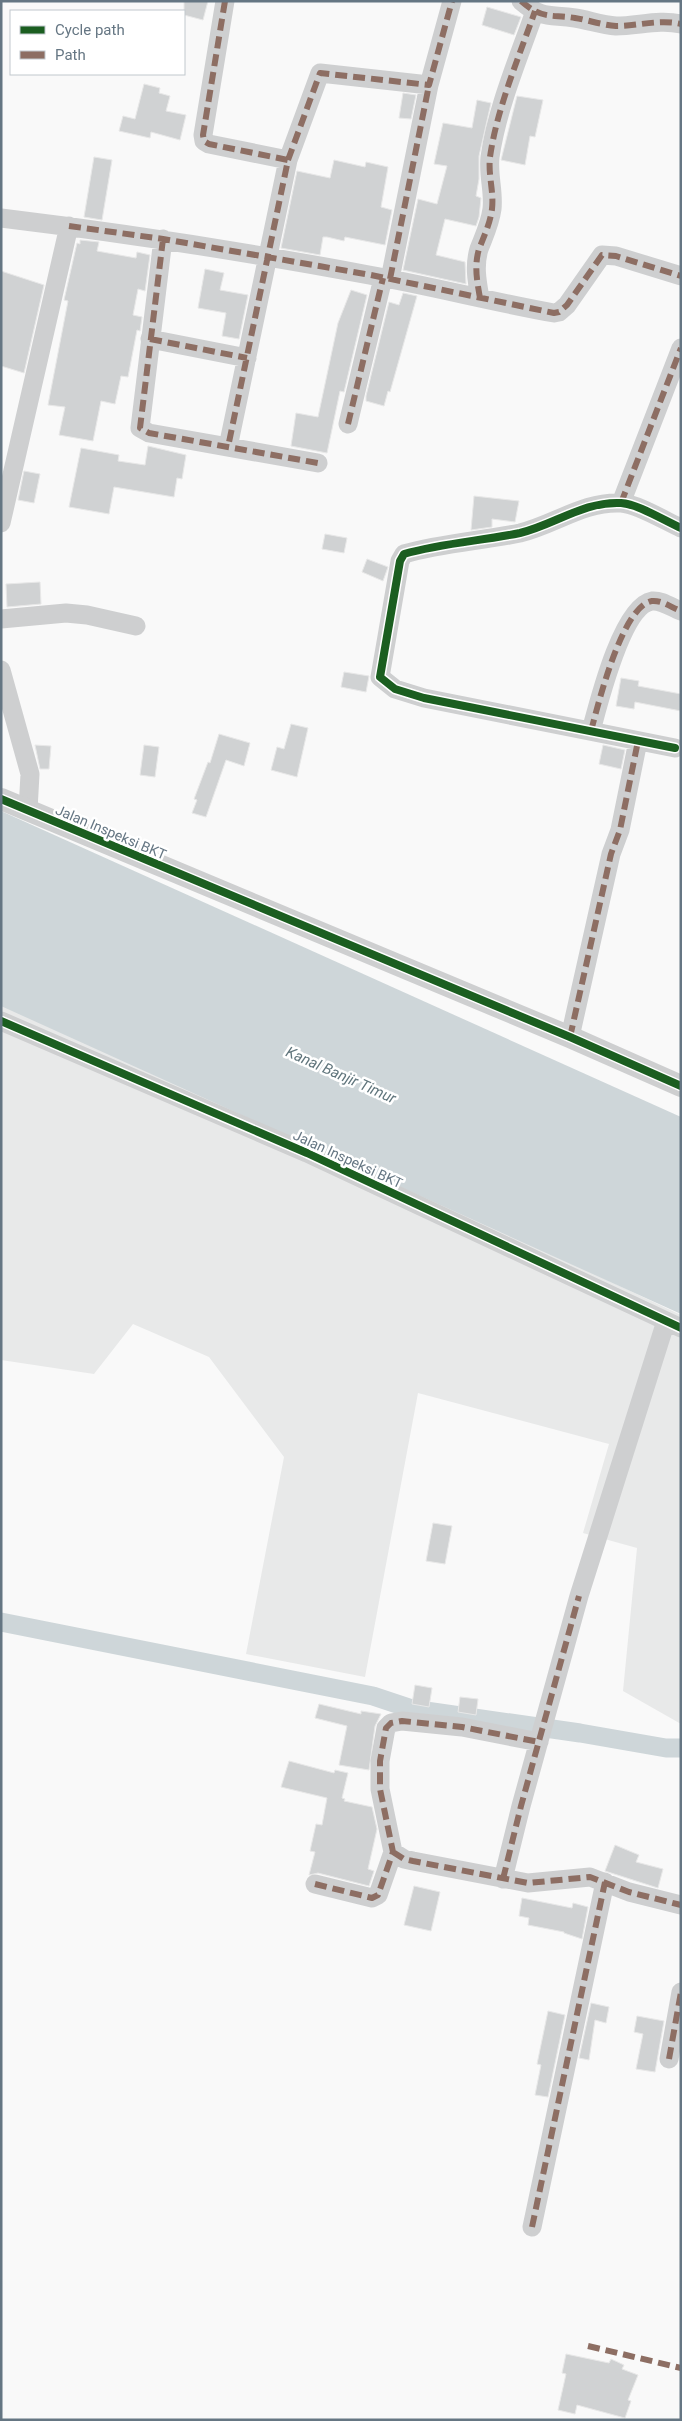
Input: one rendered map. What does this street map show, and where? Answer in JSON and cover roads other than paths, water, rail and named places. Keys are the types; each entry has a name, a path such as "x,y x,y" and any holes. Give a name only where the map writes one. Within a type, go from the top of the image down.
{"street":[{"path":"226,1 203,135 204,140 209,144 288,160"},
{"path":"348,424 387,278 429,85 452,1"},
{"path":"480,298 476,272 479,250 489,225 492,209 492,192 488,175 491,155 528,6 555,18 573,17 615,26 670,22 681,24"},
{"path":"228,447 288,160 320,73 429,85"},
{"path":"1,218 163,239 268,257 387,278 543,311 559,312 567,305 602,255 616,256 681,276"},
{"path":"1,523 69,226"},
{"path":"163,239 140,428 149,433 318,463"},
{"path":"150,339 246,358"},
{"path":"621,503 681,348"},
{"path":"675,748 424,698 395,689 380,677 400,561 404,554 425,548 522,532 576,510 621,503 631,505 681,528"},
{"path":"591,732 607,676 622,634 634,614 651,601 660,602 681,611"},
{"path":"1,619 66,613 87,615 136,626"},
{"path":"1,670 30,774 28,810"},
{"path":"570,1037 611,854 620,830 638,741"},
{"name":"Jalan Inspeksi BKT","path":"1,799 570,1037 681,1086"},
{"name":"Jalan Inspeksi BKT","path":"1,1021 307,1153 673,1324"},
{"path":"503,1879 539,1738 579,1596 673,1324"},
{"path":"315,1884 372,1898 378,1895 393,1852 380,1789 380,1761 386,1728 391,1724 402,1721 539,1738"},
{"path":"393,1852 404,1859 528,1883 590,1878 629,1892 681,1905"},
{"path":"532,2227 604,1882"},
{"path":"670,2060 681,1992"}],"water":[{"name":"Kanal Banjir Timur","path":"1,811 681,1117 681,1314 1,1006"}],"waterway":[{"path":"1,1622 373,1696 412,1709 580,1733 666,1748 681,1748"}]}
